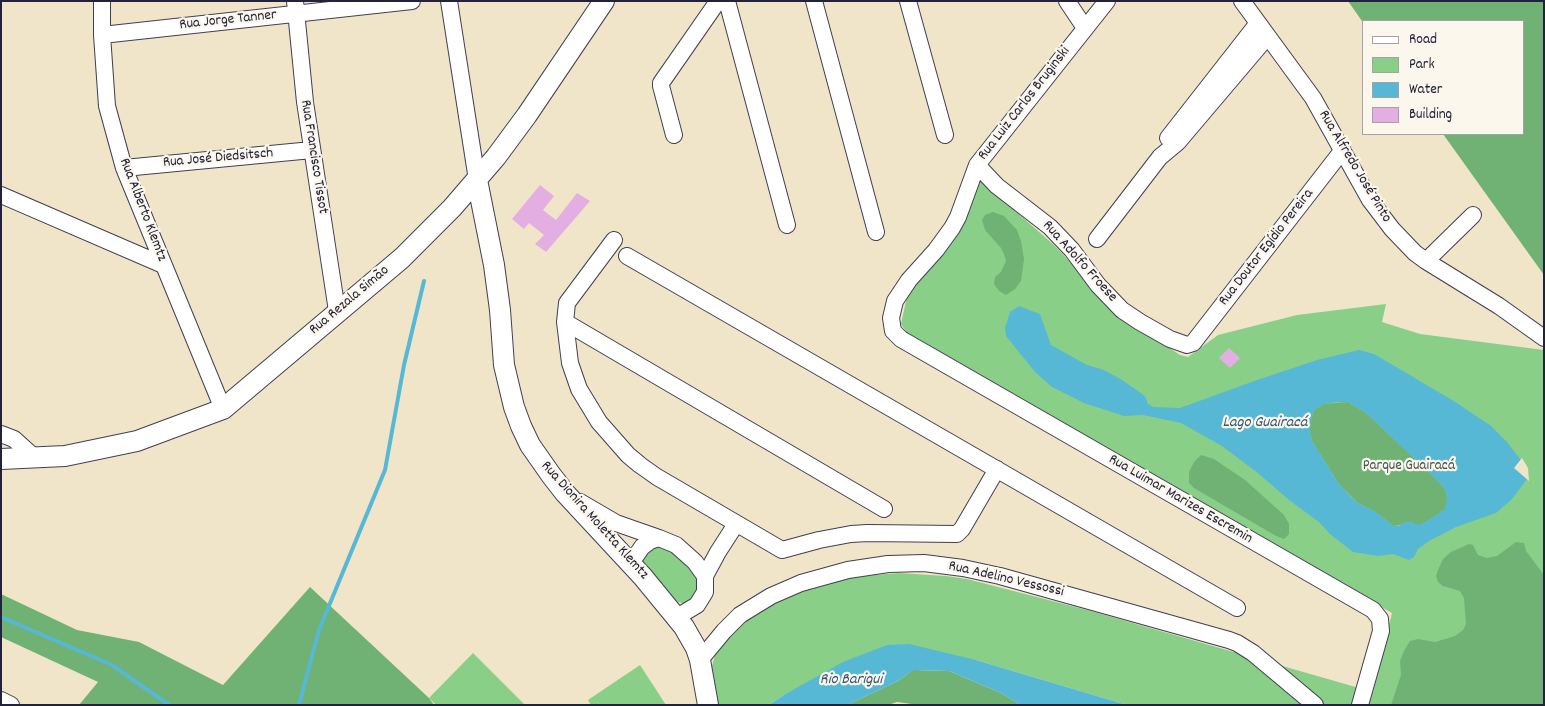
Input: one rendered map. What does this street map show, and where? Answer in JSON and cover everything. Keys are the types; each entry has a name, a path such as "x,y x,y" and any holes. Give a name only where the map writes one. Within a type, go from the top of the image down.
{"main road":[{"name":"Rua Rezala Simão","path":"1,459 65,456 136,441 223,409 402,258 452,208 496,157 527,115 604,1"},
{"name":"Rua Dionira Moletta Klemtz","path":"477,180 494,265 504,365 514,407 530,445 565,493 631,563 677,617 691,638 700,660 708,705"}],"street":[{"name":"Rua Alberto Klemtz","path":"102,1 102,35 107,106 124,168 223,409"},
{"name":"Rua Jorge Tanner","path":"102,35 296,8 412,1"},
{"path":"449,1 477,180"},
{"path":"674,135 661,83 718,1"},
{"path":"727,1 787,225"},
{"path":"814,1 876,232"},
{"path":"908,1 945,135"},
{"path":"1067,1 1085,28"},
{"name":"Rua Luiz Carlos Bruginski","path":"900,339 893,331 892,326 891,318 895,301 909,280 936,250 952,228 958,217 977,165 1106,1"},
{"name":"Rua Alfredo José Pinto","path":"1242,1 1313,98 1370,200 1392,229 1415,253 1426,261 1499,306 1544,338"},
{"name":"Rua Francisco Tissot","path":"296,8 305,102 337,311"},
{"path":"1097,239 1160,157 1169,135 1263,30"},
{"name":"Rua José Diedsitsch","path":"124,168 312,150"},
{"name":"Rua Doutor Egídio Pereira","path":"1191,345 1342,151"},
{"name":"Rua Adolfo Froese","path":"977,165 997,186 1050,227 1072,250 1098,285 1122,310 1170,339 1180,344 1191,345"},
{"path":"1,195 163,265"},
{"path":"1426,261 1474,215"},
{"path":"614,240 567,303 565,322 570,363 576,383 588,407 628,455 648,472 782,550 818,540 851,534 957,534 962,529 997,469"},
{"path":"627,256 1237,608"},
{"path":"565,322 884,509"},
{"name":"Rua Luimar Marizes Escremin","path":"900,339 1373,610 1380,618 1381,631 1360,705"},
{"path":"1,434 14,439 34,458"},
{"path":"565,493 616,524 676,545 702,570 705,576 705,592 702,600 698,605 677,617"},
{"path":"705,576 736,524"},
{"path":"631,563 642,547 650,541 659,538"},
{"name":"Rua Adelino Vessossi","path":"700,660 740,615 770,596 801,583 848,570 888,564 924,563 991,574 1229,640 1253,653 1315,705"},
{"path":"1,700 11,705"}],"green space":[{"path":"1348,1 1544,1 1544,275 1444,135 1525,135 1525,20 1362,21"},
{"name":"Parque Guairacá","path":"980,180 1054,245 1114,308 1130,322 1180,355 1188,357 1218,335 1297,315 1386,304 1382,322 1420,334 1544,350 1544,705 1127,705 976,660 784,695 769,705 715,705 710,673 715,655 739,625 782,599 810,588 861,576 899,573 967,579 1091,611 1373,692 1392,613 907,333 901,324 907,297 919,281"},
{"path":"993,212 1004,216 1017,230 1024,259 1021,281 1015,289 1006,295 999,291 994,284 995,277 1001,272 1006,261 1004,254 985,230 982,220 985,215"},
{"path":"1348,402 1366,413 1445,489 1447,499 1445,509 1422,524 1416,525 1411,522 1394,526 1374,511 1358,503 1339,484 1312,441 1311,420 1314,410 1324,404"},
{"path":"1201,455 1214,459 1245,480 1284,515 1289,524 1289,534 1284,539 1276,536 1194,488 1189,483 1189,472 1194,462"},
{"path":"1516,542 1524,543 1526,551 1544,575 1544,705 1391,705 1401,675 1400,661 1410,641 1418,639 1435,642 1455,636 1463,630 1466,624 1464,598 1460,591 1443,586 1438,582 1436,576 1443,559 1451,552 1469,544 1473,545 1478,555 1487,558 1497,556"},
{"path":"653,545 667,546 694,571 698,594 685,604 671,597 642,565 641,558"},
{"path":"310,587 429,698 434,705 79,705 98,682 1,637 1,594 77,630 139,642 223,685"},
{"path":"473,653 525,705 436,705 429,698"},
{"path":"640,665 666,705 591,705 588,700"},
{"path":"913,670 949,671 1001,693 1021,705 919,705 897,702 888,705 847,705 898,681"}],"water":[{"name":"Lago Guairacá","path":"1019,306 1040,314 1051,345 1087,365 1104,370 1122,380 1145,396 1148,404 1153,407 1180,408 1317,360 1359,350 1374,354 1457,403 1491,426 1520,459 1526,468 1527,479 1512,499 1496,513 1456,527 1429,541 1418,549 1414,557 1409,560 1393,554 1378,556 1353,552 1330,534 1319,522 1222,446 1181,423 1143,415 1124,416 1084,403 1052,387 1035,372 1006,336 1005,328 1010,312","holes":["1348,402 1366,413 1445,489 1447,499 1445,509 1422,524 1405,522 1399,526 1394,526 1374,511 1358,503 1339,484 1312,441 1311,420 1314,410 1324,404"]},
{"name":"Rio Barigui","path":"909,644 976,660 1127,705 1021,705 1001,693 949,671 913,670 898,681 847,705 769,705 843,662 887,645"}],"pier":[{"path":"1522,458 1528,468 1529,481 1514,468"}],"building":[{"path":"540,185 554,196 543,210 556,220 577,193 590,201 546,252 535,244 544,235 529,223 524,229 512,219"},
{"path":"1229,348 1240,358 1230,368 1219,358"}],"waterway":[{"path":"299,705 319,630 385,470 404,365 424,281"},
{"path":"1,617 112,665 169,705"}]}
